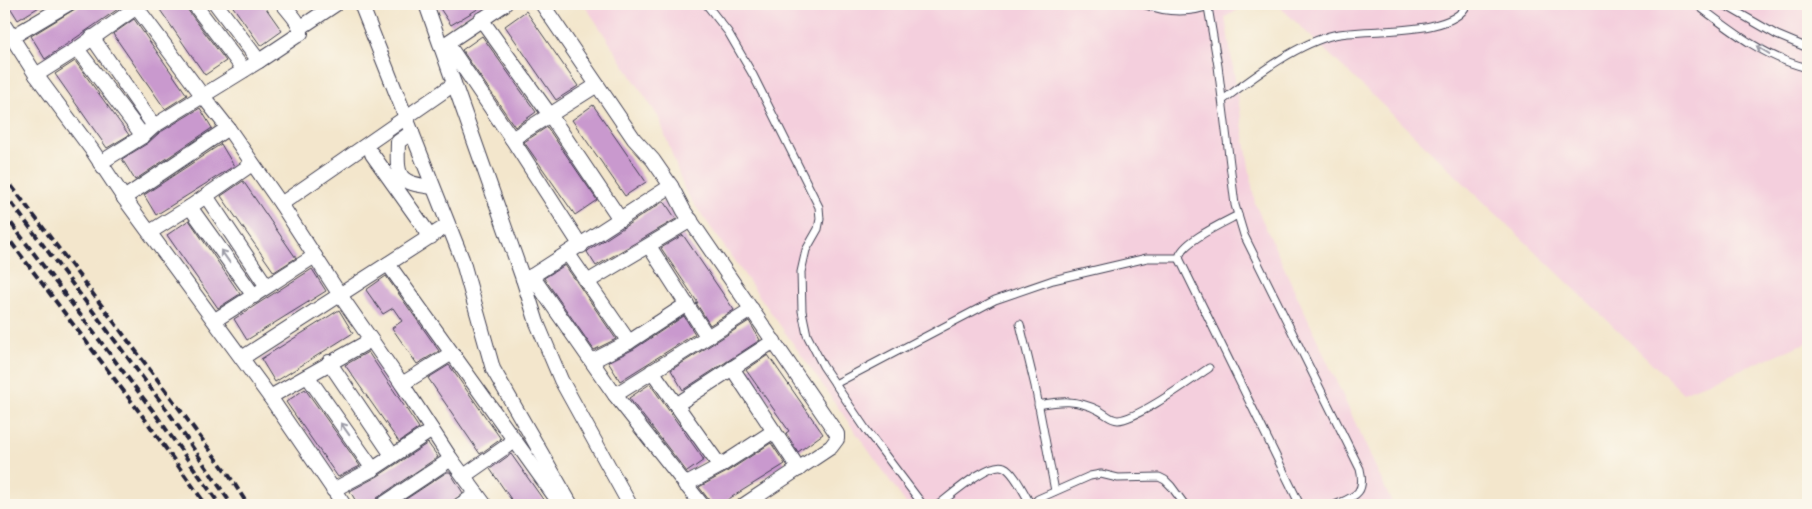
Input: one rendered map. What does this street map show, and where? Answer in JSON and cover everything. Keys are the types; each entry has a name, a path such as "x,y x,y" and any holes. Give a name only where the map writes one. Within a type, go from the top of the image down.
{"street":[{"path":"12,37 68,4"},
{"path":"194,4 244,70"},
{"path":"216,4 260,61"},
{"path":"100,164 143,136 154,126 298,36 301,33 300,28 283,4"},
{"path":"300,28 336,4"},
{"path":"361,4 462,259 493,369 571,505"},
{"path":"426,4 444,45 454,84 527,278 537,324 561,380 630,505"},
{"path":"444,45 505,4"},
{"path":"542,4 634,139 653,160 671,186 691,220 836,434 837,440 831,446 744,505"},
{"path":"36,75 77,49 137,5 202,96 228,128 451,459 486,505"},
{"path":"481,19 550,115 620,219"},
{"path":"4,25 36,75 124,198 215,320 344,505"},
{"path":"92,37 154,126"},
{"path":"444,45 512,139 580,246"},
{"path":"77,49 143,136"},
{"path":"281,204 454,84"},
{"path":"512,139 597,85"},
{"path":"124,198 228,128"},
{"path":"412,132 398,142 397,169 402,178 415,185 433,187"},
{"path":"372,154 431,237"},
{"path":"150,232 252,164"},
{"path":"527,278 568,254 671,186"},
{"path":"206,196 266,286"},
{"path":"190,207 254,296"},
{"path":"587,282 691,220"},
{"path":"242,358 448,225"},
{"path":"649,246 707,336"},
{"path":"568,254 629,342"},
{"path":"215,320 315,256"},
{"path":"388,264 561,505"},
{"path":"527,278 592,361 685,486 702,505"},
{"path":"592,361 629,342 687,304"},
{"path":"616,395 752,309"},
{"path":"270,397 308,377 329,362 372,340"},
{"path":"676,405 774,341"},
{"path":"402,384 452,353"},
{"path":"329,362 392,455"},
{"path":"732,368 799,469"},
{"path":"652,371 720,466"},
{"path":"308,377 373,469"},
{"path":"333,490 373,469 432,430"},
{"path":"685,486 774,431"},
{"path":"464,476 514,441"},
{"path":"382,505 451,459"},
{"path":"460,505 477,494"}],"lane":[{"path":"706,4 728,32 753,75 819,207 820,219 818,229 802,260 802,311 807,335 835,384 922,505"},
{"path":"1143,4 1180,11 1212,5 1238,215 1244,234 1360,469 1363,483 1359,492 1353,497 1335,505"},
{"path":"1223,100 1264,70 1306,46 1334,35 1435,26 1454,18 1467,4"},
{"path":"1696,4 1733,32 1772,55 1794,65 1808,68"},
{"path":"1723,4 1777,35 1808,48"},
{"path":"1238,215 1186,246 1180,253 1179,258 1300,505"},
{"path":"835,384 995,300 1053,280 1147,258 1179,258"},
{"path":"1020,324 1055,491"},
{"path":"1038,405 1069,401 1088,405 1104,412 1111,418 1119,420 1127,418 1160,401 1209,368"},
{"path":"938,505 976,476 998,466 1004,466 1011,472 1032,505 1038,499 1055,491 1090,476 1101,474 1118,478 1159,477 1172,486 1185,505"}],"shaded area":[{"path":"584,4 1249,4 1225,17 1255,204 1393,505 907,505 685,191 659,118"},
{"path":"1277,4 1808,4 1808,342 1683,393"}],"building":[{"path":"8,4 44,4 18,20"},
{"path":"83,4 119,4 121,7 45,59 31,36"},
{"path":"156,4 185,4 226,61 205,75"},
{"path":"231,4 263,4 282,31 261,46"},
{"path":"437,4 486,4 451,25"},
{"path":"526,11 578,86 556,100 505,26"},
{"path":"134,19 187,95 165,109 113,34"},
{"path":"482,36 536,112 515,127 462,50"},
{"path":"75,61 129,135 107,148 55,74"},
{"path":"593,105 646,182 625,196 572,120"},
{"path":"200,108 212,128 135,180 122,159 148,143 159,133"},
{"path":"547,127 597,200 575,215 524,142"},
{"path":"221,144 234,166 156,215 144,195"},
{"path":"243,181 296,258 274,272 221,196"},
{"path":"664,201 676,219 596,266 587,252 589,250"},
{"path":"189,220 240,294 218,308 167,235"},
{"path":"683,235 734,310 710,325 696,303 698,303 661,248"},
{"path":"565,265 616,339 594,350 544,278"},
{"path":"312,269 326,291 247,340 234,319"},
{"path":"386,276 439,351 417,364 392,328 402,321 393,308 383,314 366,290"},
{"path":"339,310 353,333 275,382 261,359"},
{"path":"684,316 695,334 620,381 608,362 634,349"},
{"path":"749,321 760,340 683,390 671,370"},
{"path":"368,352 419,428 399,442 345,365"},
{"path":"768,355 823,434 798,452 786,433 789,431 746,370"},
{"path":"449,365 501,439 480,454 428,378"},
{"path":"650,384 704,460 687,472 629,398"},
{"path":"305,389 360,466 338,477 286,402"},
{"path":"428,443 438,457 377,498 373,505 358,505 350,491 378,476"},
{"path":"771,443 785,464 719,505 711,505 699,487 725,473"},
{"path":"511,454 547,505 515,505 490,469"},
{"path":"447,472 450,472 463,493 452,502 446,505 397,505"}],"railway":[{"path":"4,176 230,477 248,505"},
{"path":"4,193 167,410 232,505"},
{"path":"4,214 156,415 220,505"},
{"path":"4,233 147,422 206,505"}]}
